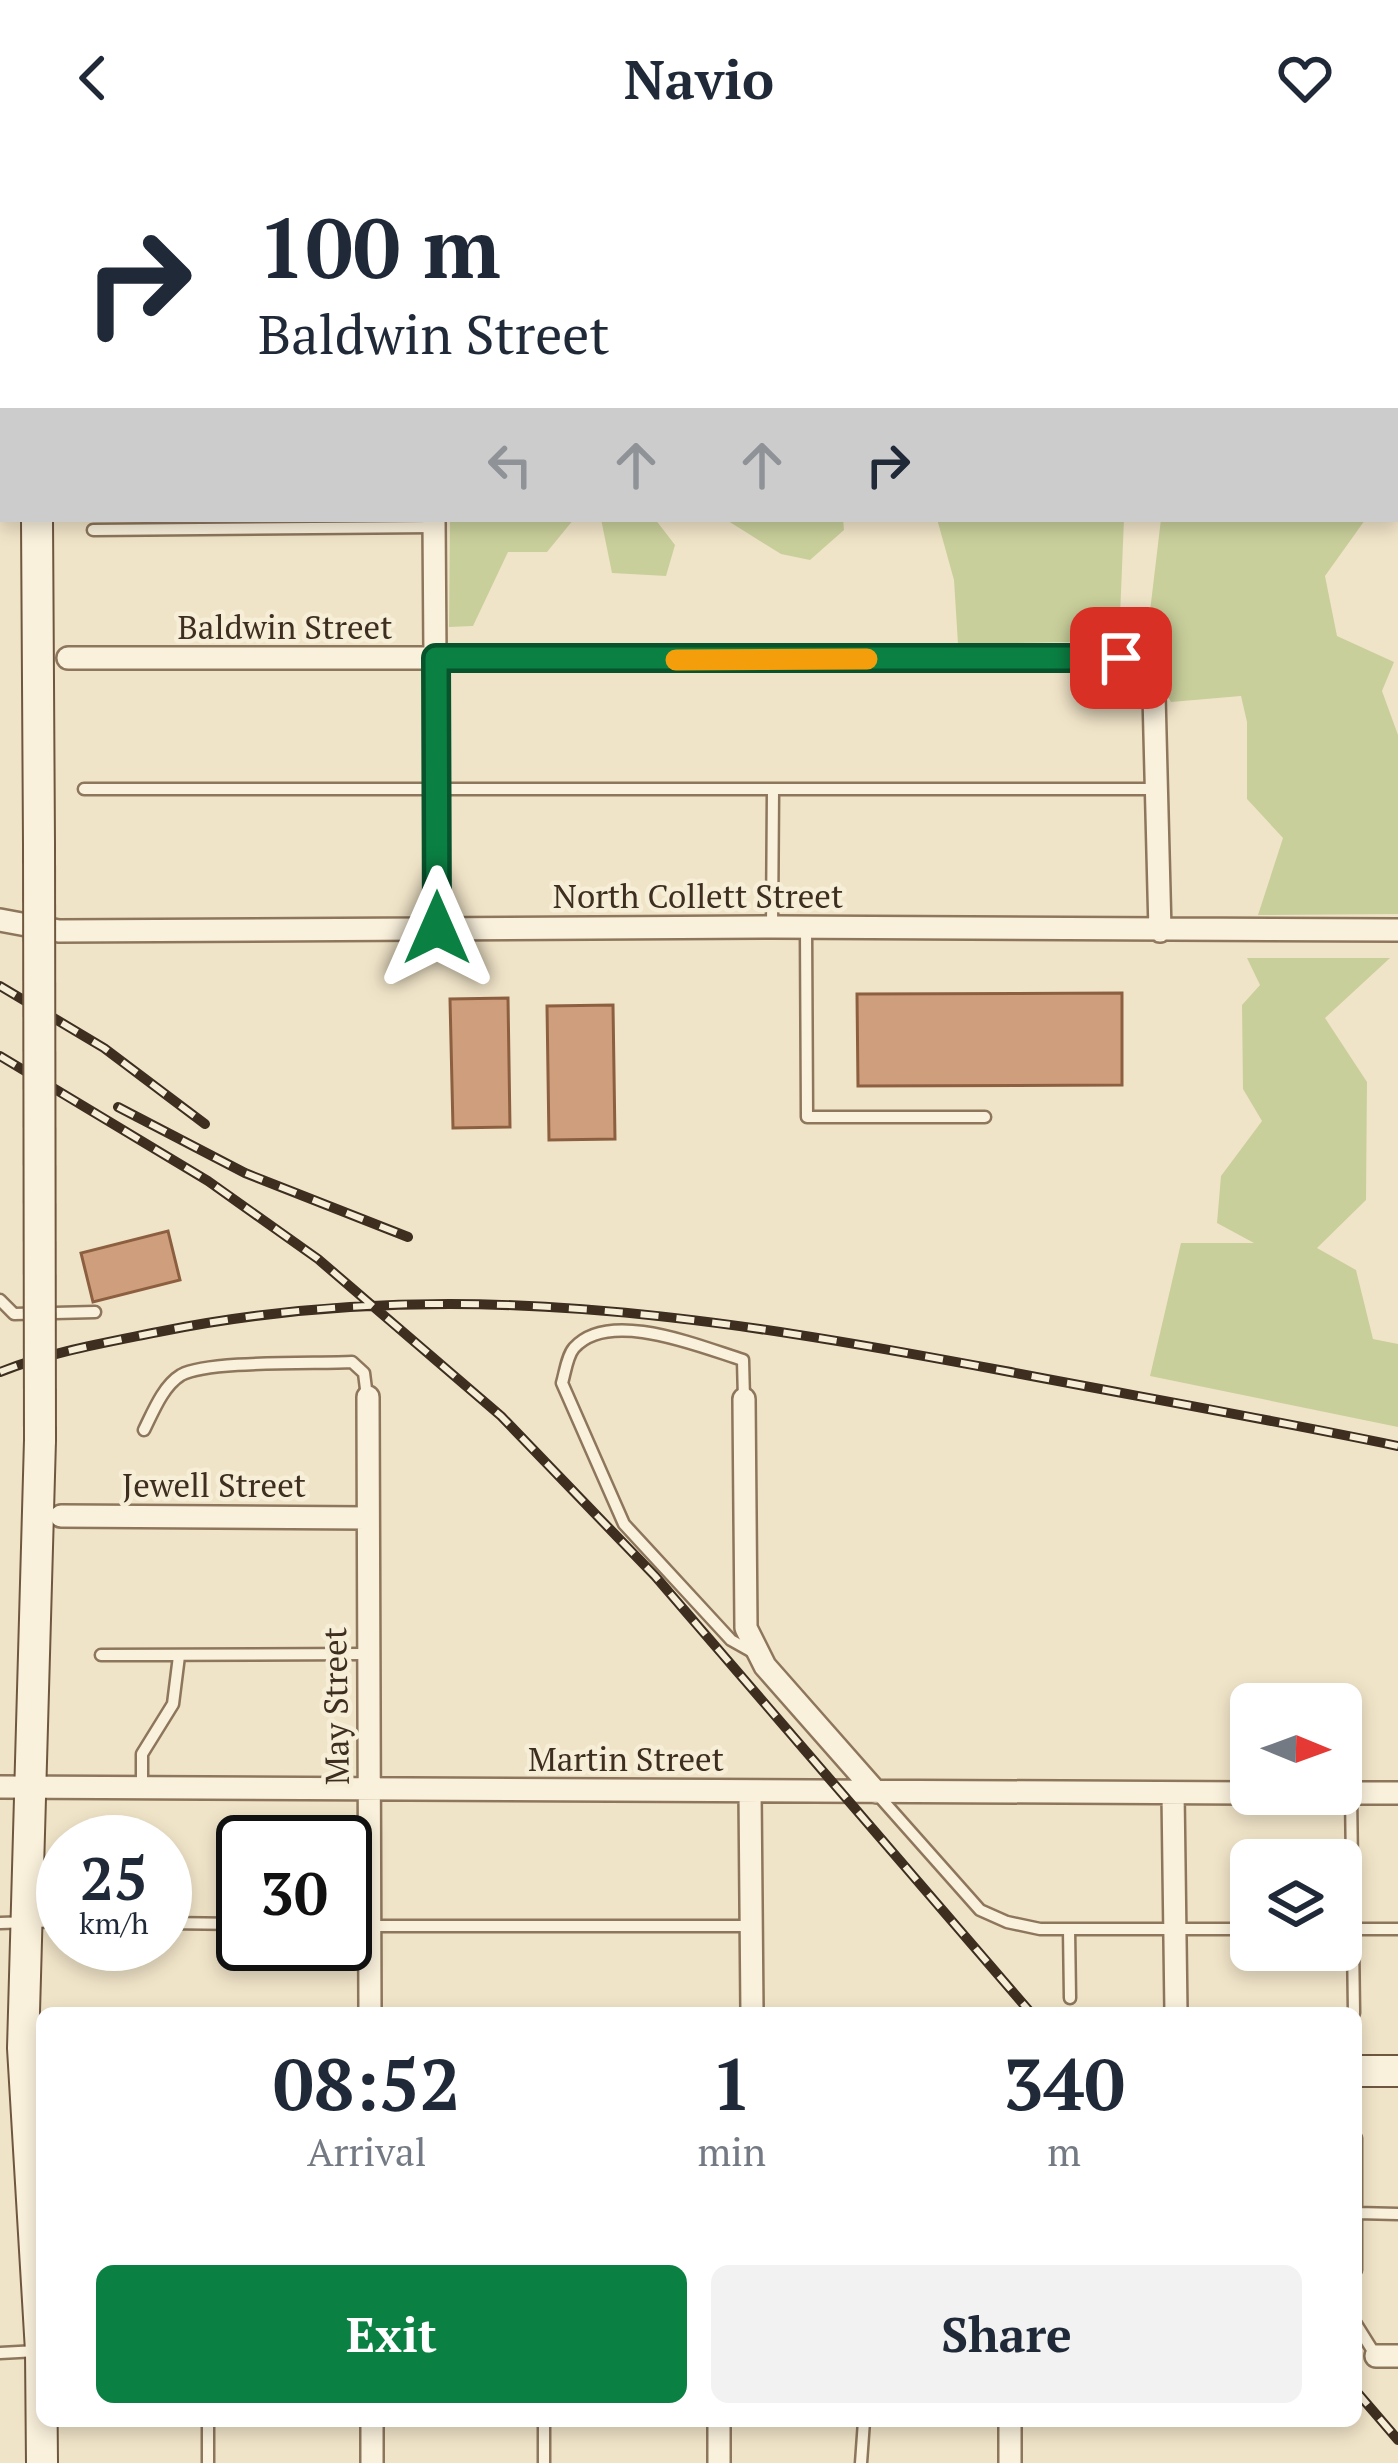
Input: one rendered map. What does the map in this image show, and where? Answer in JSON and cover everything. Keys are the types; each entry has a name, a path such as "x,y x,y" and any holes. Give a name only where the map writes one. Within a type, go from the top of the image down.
{"street":[{"path":"36,2220 13,1923 32,1787 40,1440 37,522"},
{"path":"434,523 437,928"},
{"name":"Baldwin Street","path":"68,658 1121,658 1147,670 1154,694 1157,789"},
{"path":"1157,789 1160,932"},
{"name":"North Collett Street","path":"0,920 59,931 1398,930"},
{"name":"May Street","path":"368,1397 368,1815"},
{"path":"744,1399 746,1628 759,1655 876,1792"},
{"name":"Jewell Street","path":"62,1516 367,1518"},
{"name":"Martin Street","path":"0,1787 1230,1793"},
{"path":"750,1791 752,2007"},
{"path":"1362,1792 1398,1792"},
{"path":"1173,1793 1176,2007"},
{"name":"May Street","path":"370,1971 370,2007"},
{"path":"1362,2071 1398,2071"},
{"path":"41,2427 42,2463"},
{"path":"372,2427 372,2463"},
{"path":"719,2427 719,2463"},
{"path":"1010,2427 1010,2463"}],"lane":[{"path":"93,530 434,523"},
{"path":"84,789 1157,789"},
{"path":"772,791 772,927"},
{"path":"806,928 807,1117 986,1117"},
{"path":"0,1300 14,1314 95,1312"},
{"path":"744,1399 743,1360 661,1335 599,1330 572,1349 562,1383 624,1524 731,1640 759,1655"},
{"path":"144,1430 162,1394 181,1376 209,1369 352,1362 364,1373 368,1397"},
{"path":"101,1654 367,1654"},
{"path":"142,1789 142,1754 173,1704 178,1656"},
{"path":"876,1792 980,1910 1025,1926 1230,1929"},
{"path":"372,1926 751,1926"},
{"path":"1069,1928 1070,1998"},
{"path":"1362,1929 1398,1929"},
{"path":"1350,1971 1354,2007"},
{"path":"1362,2213 1398,2214"},
{"path":"1362,2330 1387,2356"},
{"path":"0,2353 36,2351"},
{"path":"208,2427 208,2463"},
{"path":"544,2427 544,2463"},
{"path":"861,2463 864,2427"}],"green space":[{"path":"450,522 572,522 547,552 508,552 473,626 449,627"},
{"path":"602,522 657,522 675,545 666,576 612,573"},
{"path":"730,522 843,522 844,530 810,560 781,554"},
{"path":"938,522 1124,522 1119,641 958,644 954,580"},
{"path":"1161,522 1364,522 1325,576 1337,636 1394,662 1382,691 1398,735 1398,914 1258,915 1283,838 1247,799 1247,722 1241,696 1171,702 1145,653"},
{"path":"1247,958 1390,958 1325,1018 1367,1082 1366,1200 1317,1248 1356,1270 1373,1339 1398,1344 1398,1427 1150,1376 1181,1243 1254,1243 1217,1223 1221,1176 1262,1121 1243,1089 1242,1005 1260,985"}],"building":[{"path":"1122,993 1122,1085 858,1086 857,994"},
{"path":"508,998 510,1127 453,1128 450,999"},
{"path":"613,1005 615,1139 549,1140 547,1006"},
{"path":"168,1231 180,1280 93,1302 81,1253"}],"railway":[{"path":"0,986 104,1048 205,1124"},
{"path":"0,1056 208,1181 318,1259 501,1416 655,1576 1026,2007"},
{"path":"118,1107 245,1173 408,1237"},
{"path":"0,1372 98,1344 266,1315 372,1306 583,1309 687,1319 898,1351 1398,1446"},
{"path":"1362,2398 1398,2440"}],"slow traffic":[{"path":"676,660 867,659"}],"route":[{"path":"437,928 436,658 1121,658"}]}
